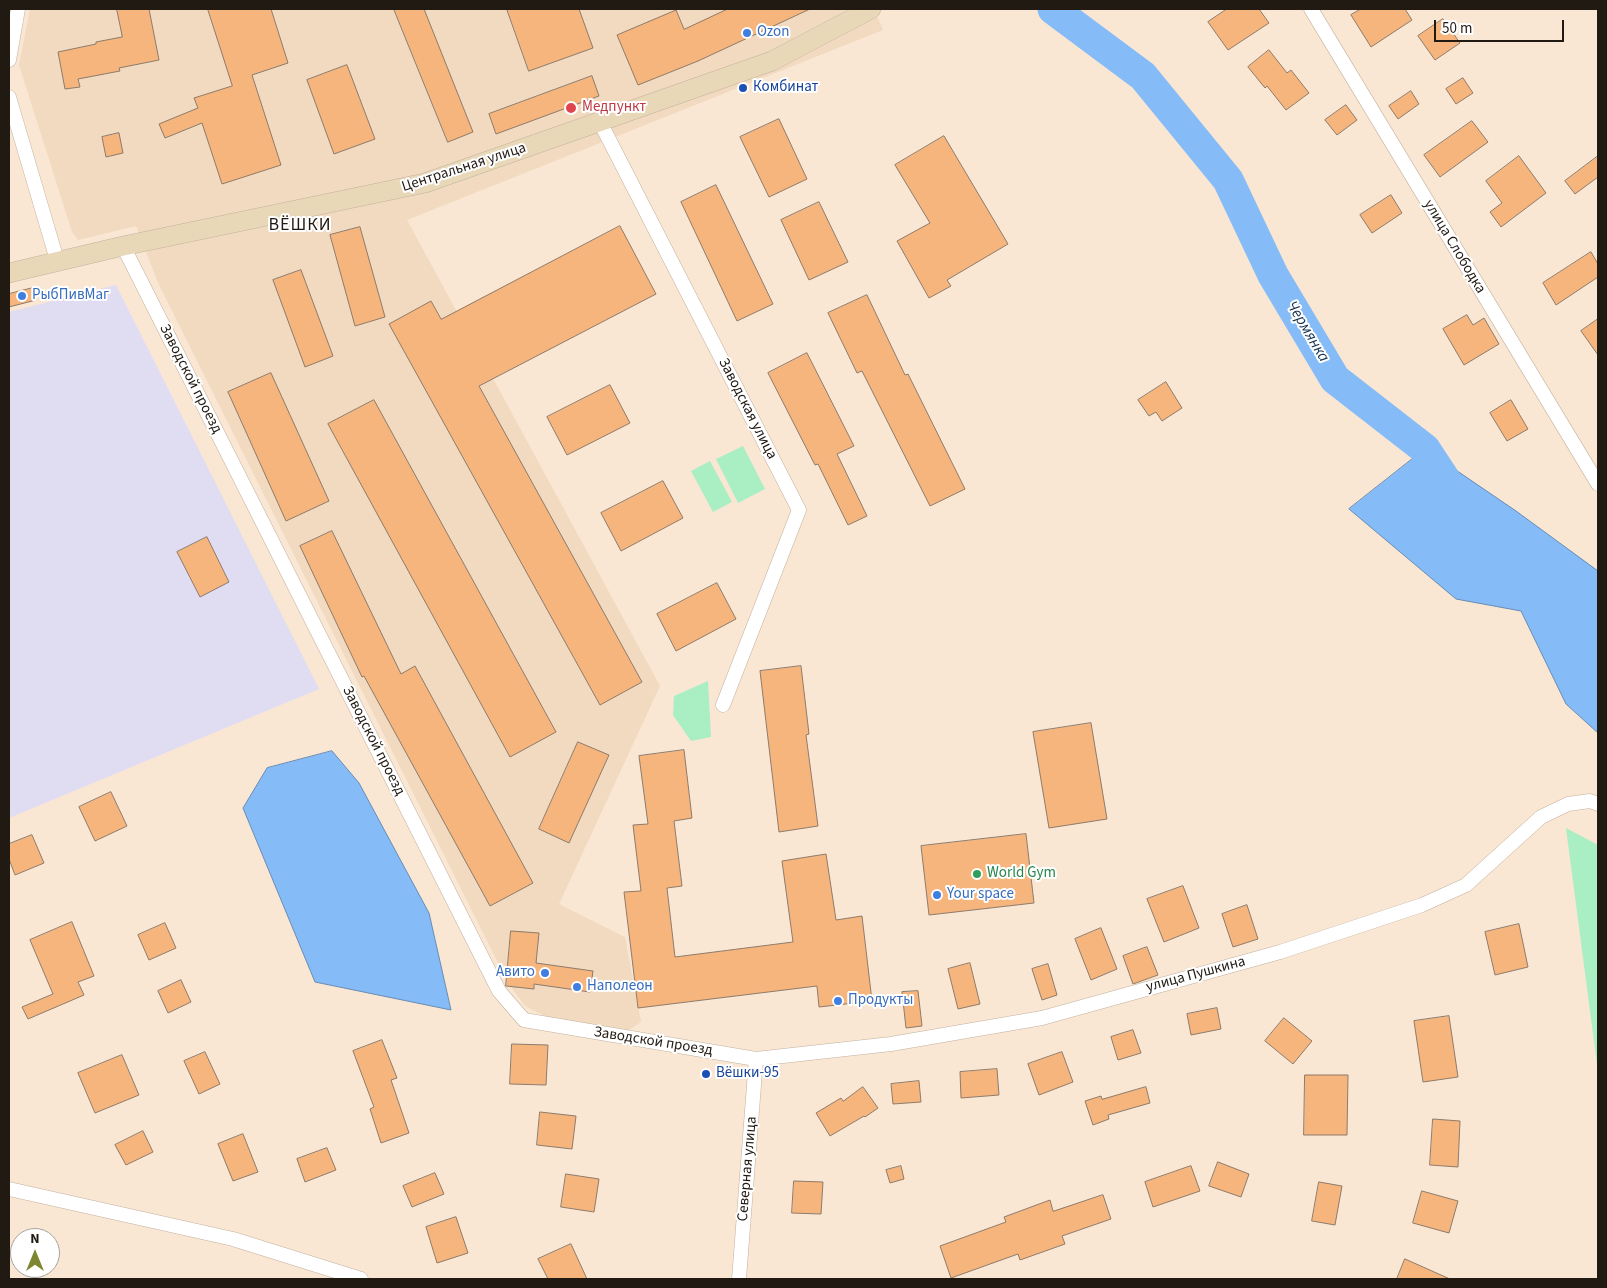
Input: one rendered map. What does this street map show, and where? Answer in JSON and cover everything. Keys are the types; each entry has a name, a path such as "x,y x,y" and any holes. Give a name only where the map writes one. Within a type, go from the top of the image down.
{"street":[{"path":"9,60 18,9"},
{"name":"Центральная улица","path":"9,273 57,260 425,183 772,62 871,9"},
{"name":"улица Слободка","path":"1311,9 1598,484"},
{"path":"9,97 57,260"},
{"name":"Заводская улица","path":"600,122 799,510 723,705"},
{"name":"Заводской проезд","path":"123,246 499,991 524,1020 756,1059"},
{"name":"улица Пушкина","path":"756,1059 891,1044 1042,1018 1280,952 1422,905 1466,885 1541,817 1568,804 1590,801 1598,804"},
{"name":"Северная улица","path":"739,1279 756,1059"},
{"path":"9,1189 233,1239 361,1279"}],"shaded area":[{"path":"30,9 874,9 883,30 407,220 660,686 559,904 625,937 641,1022 625,1033 564,1026 525,1006 508,983 159,285 136,226 78,240 72,232 19,65"},
{"path":"116,285 319,689 9,818 9,312"}],"green space":[{"path":"743,446 765,489 738,503 716,459"},
{"path":"710,461 732,502 713,512 691,471"},
{"path":"708,681 711,737 691,741 673,715 674,696"},
{"path":"1566,828 1598,845 1598,1072"}],"water":[{"path":"1425,449 1516,511 1598,571 1598,733 1566,704 1521,611 1456,599 1349,509"},
{"path":"332,751 359,783 429,913 451,1010 315,982 243,808 267,768"}],"building":[{"path":"117,9 149,9 159,60 119,68 120,71 78,79 80,87 65,89 58,52 122,37"},
{"path":"208,9 271,9 288,63 252,75 281,165 222,184 202,123 165,138 159,124 198,108 194,98 232,86"},
{"path":"394,9 424,9 473,132 448,142"},
{"path":"507,9 579,9 593,48 529,71"},
{"path":"728,9 810,9 698,61 638,85 617,35 676,10 684,29"},
{"path":"1227,9 1259,9 1269,23 1228,50 1208,22"},
{"path":"1361,9 1405,9 1412,20 1371,47 1351,15"},
{"path":"1443,19 1460,43 1435,60 1418,36"},
{"path":"1269,50 1287,73 1291,70 1309,93 1286,110 1267,86 1265,88 1248,67"},
{"path":"347,65 375,139 334,154 307,80"},
{"path":"592,76 599,96 496,134 489,114"},
{"path":"1463,78 1473,93 1456,104 1446,89"},
{"path":"1411,91 1419,104 1398,119 1389,106"},
{"path":"1346,105 1357,120 1337,135 1325,120"},
{"path":"779,119 807,179 769,197 740,137"},
{"path":"1472,121 1488,142 1440,177 1424,155"},
{"path":"119,133 123,153 106,157 102,137"},
{"path":"944,136 1008,244 947,280 951,286 929,298 897,241 930,223 895,165"},
{"path":"1519,156 1546,193 1501,227 1490,212 1502,203 1486,181"},
{"path":"1598,156 1598,177 1575,194 1565,181"},
{"path":"716,185 773,304 737,321 681,202"},
{"path":"1391,195 1402,213 1372,233 1360,215"},
{"path":"819,202 848,262 809,280 781,220"},
{"path":"620,226 656,294 479,386 642,682 600,705 389,324 431,301 441,319"},
{"path":"360,227 385,317 355,326 330,235"},
{"path":"1591,252 1598,264 1598,277 1556,305 1543,283"},
{"path":"301,270 333,356 305,367 273,280"},
{"path":"33,288 36,300 9,307 9,294"},
{"path":"867,295 905,375 908,374 965,489 930,506 862,371 857,373 828,313"},
{"path":"1467,315 1473,325 1484,318 1499,344 1464,365 1443,329"},
{"path":"1598,319 1598,355 1581,331"},
{"path":"807,353 854,446 837,454 867,516 848,525 818,464 815,465 768,373"},
{"path":"271,373 329,501 286,521 228,392"},
{"path":"1166,382 1182,408 1162,421 1156,412 1149,416 1138,400"},
{"path":"610,385 630,423 567,455 547,417"},
{"path":"374,400 556,732 510,757 328,424"},
{"path":"1511,400 1528,429 1507,441 1490,413"},
{"path":"663,481 683,518 621,551 601,513"},
{"path":"332,531 401,674 415,666 533,883 490,906 364,676 362,677 300,546"},
{"path":"207,537 229,582 200,597 177,552"},
{"path":"717,583 736,619 676,651 657,614"},
{"path":"801,666 809,734 806,735 818,826 779,832 760,671"},
{"path":"1091,723 1107,819 1049,828 1033,732"},
{"path":"578,742 609,755 569,843 539,829"},
{"path":"684,750 692,818 674,821 682,886 667,888 675,957 793,942 782,861 826,854 836,920 862,916 872,1001 819,1007 817,986 638,1008 624,892 641,891 633,825 648,824 639,756"},
{"path":"111,792 127,826 95,841 79,807"},
{"name":"World Gym","path":"1026,834 1034,903 929,915 921,846"},
{"path":"32,835 44,863 15,875 9,859 9,844"},
{"path":"1183,886 1199,928 1164,942 1147,899"},
{"path":"1247,905 1258,939 1233,947 1222,914"},
{"path":"72,922 94,976 78,982 84,995 28,1019 22,1007 53,994 30,940"},
{"path":"165,923 176,948 149,960 138,935"},
{"path":"1519,924 1528,967 1495,975 1485,932"},
{"path":"1101,928 1117,969 1091,980 1075,939"},
{"path":"511,931 539,933 536,963 593,971 590,992 534,984 534,989 506,986"},
{"path":"1147,947 1158,975 1133,984 1123,956"},
{"path":"970,963 980,1004 958,1009 948,969"},
{"path":"1048,964 1057,995 1042,1000 1032,969"},
{"path":"181,980 191,1002 168,1013 158,991"},
{"path":"918,991 922,1026 906,1028 902,992"},
{"path":"1217,1008 1221,1029 1191,1035 1187,1014"},
{"path":"1449,1016 1458,1077 1423,1082 1414,1021"},
{"path":"1284,1018 1312,1041 1293,1064 1265,1041"},
{"path":"1133,1030 1141,1053 1118,1060 1111,1037"},
{"path":"382,1040 397,1078 391,1080 409,1133 381,1143 370,1109 374,1107 353,1051"},
{"path":"512,1044 548,1045 546,1085 510,1084"},
{"path":"205,1052 220,1084 199,1094 184,1061"},
{"path":"1062,1052 1073,1082 1039,1095 1028,1064"},
{"path":"122,1055 139,1095 95,1113 78,1073"},
{"path":"997,1069 999,1095 961,1098 960,1072"},
{"path":"1305,1075 1348,1075 1347,1135 1304,1135"},
{"path":"919,1081 921,1102 893,1104 891,1084"},
{"path":"863,1087 878,1108 830,1136 816,1113 841,1098 843,1101"},
{"path":"1146,1087 1150,1103 1108,1115 1109,1119 1093,1125 1085,1101 1101,1096 1102,1099"},
{"path":"540,1112 576,1116 572,1149 537,1145"},
{"path":"1433,1119 1460,1121 1458,1167 1430,1165"},
{"path":"143,1131 153,1152 126,1165 115,1145"},
{"path":"243,1134 258,1172 233,1181 218,1144"},
{"path":"327,1148 336,1170 305,1182 297,1159"},
{"path":"1218,1162 1249,1174 1241,1197 1209,1186"},
{"path":"901,1166 904,1179 890,1183 886,1170"},
{"path":"1191,1166 1200,1191 1153,1207 1145,1182"},
{"path":"435,1173 444,1194 412,1207 403,1186"},
{"path":"566,1174 599,1179 594,1212 561,1207"},
{"path":"794,1181 823,1182 821,1214 792,1213"},
{"path":"1319,1182 1342,1186 1335,1225 1312,1221"},
{"path":"1422,1191 1458,1201 1449,1233 1413,1223"},
{"path":"1103,1195 1111,1219 1062,1236 1065,1244 1020,1260 1018,1254 951,1278 940,1246 1006,1222 1004,1217 1050,1200 1053,1211"},
{"path":"456,1217 468,1253 437,1263 426,1227"},
{"path":"571,1244 587,1279 548,1279 538,1259"},
{"path":"1405,1259 1450,1279 1397,1279"}],"waterway":[{"name":"Чермянка","path":"1053,9 1143,76 1228,180 1273,275 1335,379 1425,449 1448,484"}],"place":[{"name":"Ozon","path":"747,33"},
{"name":"Комбинат","path":"743,88"},
{"name":"Медпункт","path":"571,108"},
{"name":"РыбПивМаг","path":"22,296"},
{"name":"World Gym","path":"977,874"},
{"name":"Your space","path":"937,895"},
{"name":"Авито","path":"545,973"},
{"name":"Наполеон","path":"577,987"},
{"name":"Продукты","path":"838,1001"},
{"name":"Вёшки-95","path":"706,1074"}],"district":[{"name":"ВЁШКИ","path":"300,226"}]}
